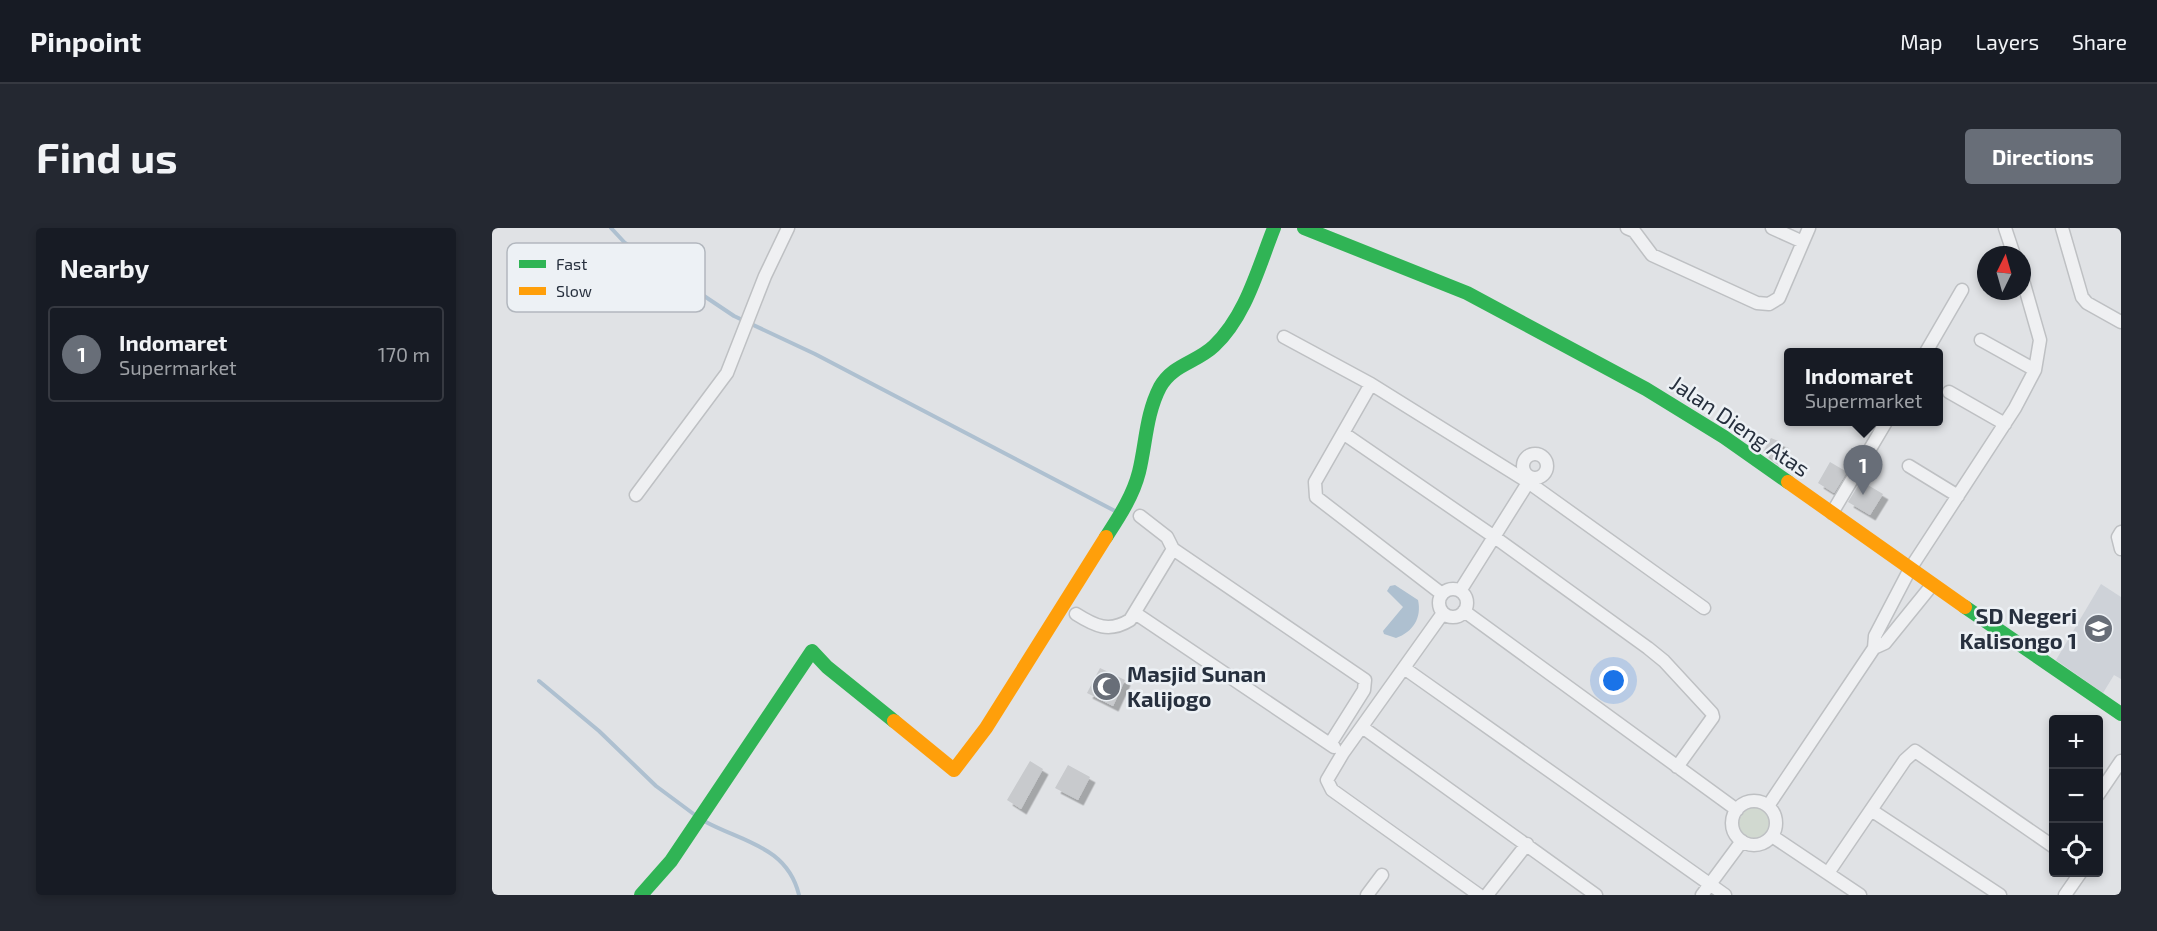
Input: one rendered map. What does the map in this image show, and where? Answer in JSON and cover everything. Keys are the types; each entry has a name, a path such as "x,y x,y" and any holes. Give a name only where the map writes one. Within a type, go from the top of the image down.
{"street":[{"path":"636,495 718,387 749,322 765,276 788,228"},
{"path":"641,895 671,861 812,651 827,667 954,770 986,728 1126,506 1138,472 1144,429 1163,382 1170,372 1213,347 1227,329 1237,315 1274,228"},
{"name":"Jalan Dieng Atas","path":"1304,228 1467,293 1606,367 1724,437 1932,585 2121,714"},
{"path":"1772,228 1803,242"},
{"path":"1632,229 1652,255 1757,303 1769,304 1779,298 1809,228"},
{"path":"2005,228 2011,246"},
{"path":"2062,228 2082,297 2087,303 2121,322"},
{"path":"1928,348 1962,290"},
{"path":"1768,806 1874,648 1875,636 1910,569 2005,424 2036,370 2040,340 2029,300"},
{"path":"1284,337 1371,384 1529,480 1704,608"},
{"path":"1981,340 2036,370"},
{"path":"1371,384 1315,482 1316,497 1442,594"},
{"path":"1949,392 2005,424"},
{"path":"1832,513 1884,426"},
{"path":"1343,433 1493,536 1664,661 1712,713 1711,721 1677,767"},
{"path":"1909,466 1958,496"},
{"path":"1460,591 1529,480"},
{"path":"1140,516 1167,537 1173,549 1365,680 1364,690 1330,744"},
{"path":"2121,532 2118,544 2121,549"},
{"path":"1076,614 1098,627 1118,627 1135,613 1173,549"},
{"path":"1874,648 1886,643 1932,585"},
{"path":"1448,589 1460,591 1467,602 1464,611 1451,617 1443,612 1439,605 1442,594 1448,589"},
{"path":"1894,600 1912,611"},
{"path":"1464,611 1737,810"},
{"path":"1443,612 1329,774 1328,786 1479,895"},
{"path":"1135,613 1343,753"},
{"path":"1404,668 1706,890 1725,895"},
{"path":"1362,727 1596,895"},
{"path":"1828,873 1910,753 1919,751 2049,843"},
{"path":"2103,788 2121,761"},
{"path":"1751,802 1768,806 1776,820 1772,836 1758,845 1742,842 1733,830 1733,820 1737,810 1751,802"},
{"path":"1871,810 2000,895"},
{"path":"1772,836 1860,895"},
{"path":"1706,890 1742,842"},
{"path":"1487,895 1527,844"},
{"path":"1367,895 1382,875"},
{"path":"2065,895 2078,877"}],"shaded area":[{"name":"SD Negeri Kalisongo 1","path":"2101,584 2121,597 2121,679 2114,675 2103,693 2056,660"},
{"path":"1754,808 1765,812 1769,823 1765,834 1754,838 1743,834 1739,823 1743,812"}],"water":[{"path":"1395,585 1418,600 1419,607 1415,624 1396,638 1384,634 1383,631 1403,607 1387,591 1390,586"}],"building":[{"path":"1771,438 1783,443 1774,460 1763,452"},
{"path":"1830,462 1847,472 1834,493 1818,483"},
{"path":"1861,481 1883,494 1870,515 1848,502"},
{"name":"Masjid Sunan Kalijogo","path":"1100,668 1125,680 1113,706 1087,693"},
{"path":"1030,761 1043,769 1021,809 1007,800"},
{"path":"1068,765 1090,777 1078,800 1055,788"}],"waterway":[{"path":"611,228 625,243"},
{"path":"705,297 734,316 815,354 1115,511"},
{"path":"539,681 599,731 656,786 695,815"},
{"path":"704,821 761,847 774,856 793,879 799,895"}],"traffic: fast":[{"path":"1106,537 1125,506 1136,481 1149,418 1160,387 1171,373 1214,346 1235,321 1250,291 1274,228"},
{"path":"1304,228 1467,293 1646,389 1724,437 1788,482"},
{"path":"1965,607 2121,714"},
{"path":"641,895 671,861 812,651 827,667 894,721"}],"traffic: slow":[{"path":"1788,482 1965,607"},
{"path":"894,721 954,770 986,728 1106,537"}],"place":[{"name":"Indomaret","path":"1863,495"},
{"name":"SD Negeri Kalisongo 1","path":"2098,629"},
{"name":"Masjid Sunan Kalijogo","path":"1106,687"}]}
